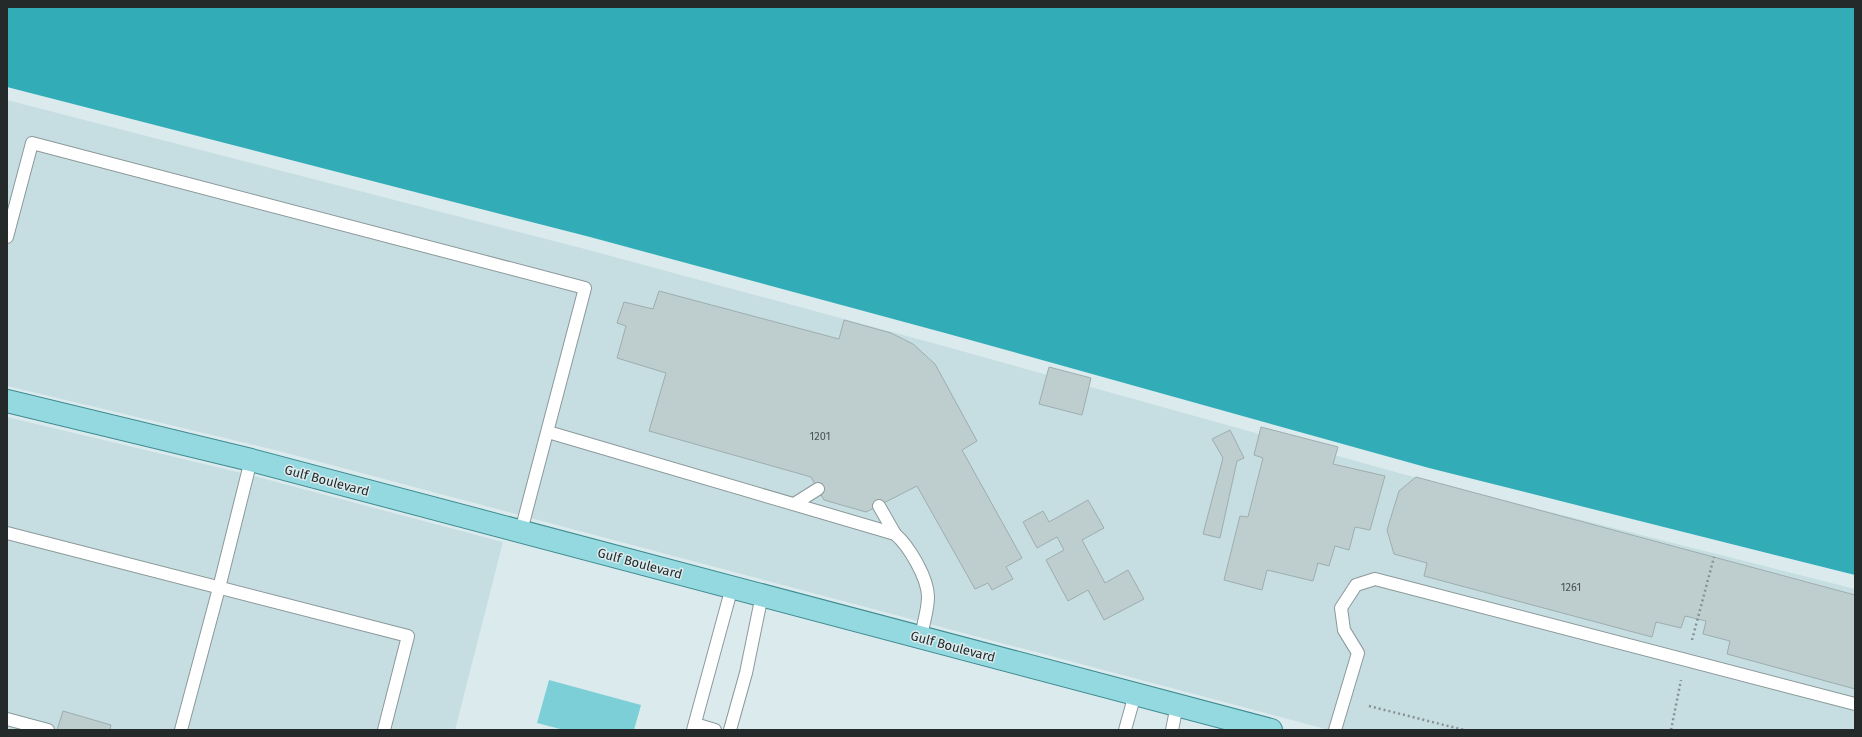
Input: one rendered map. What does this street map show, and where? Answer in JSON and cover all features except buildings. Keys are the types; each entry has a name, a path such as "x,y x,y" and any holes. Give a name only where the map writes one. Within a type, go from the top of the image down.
{"main road":[{"name":"Gulf Boulevard","path":"7,401 251,460 1271,730"}],"lane":[{"path":"7,237 32,142 585,288 521,531"},
{"path":"548,432 895,534"},
{"path":"181,730 251,460"},
{"path":"794,504 818,489"},
{"path":"879,506 895,534 901,539 913,556 928,589 928,598 921,637"},
{"path":"7,533 408,636 384,730"},
{"path":"1335,730 1358,653 1344,630 1341,608 1356,584 1375,579 1855,704"},
{"path":"715,730 694,727 732,587"},
{"path":"730,730 746,673 762,595"},
{"path":"1124,730 1135,694"},
{"path":"1172,730 1177,705"},
{"path":"7,719 48,730"}],"path":[{"path":"1671,730 1686,660 1714,557"},
{"path":"1369,706 1464,730"}],"shaded area":[{"path":"7,7 1855,7 1855,575 1429,468 945,333 590,237 7,87"},
{"path":"7,100 585,249 940,345 1424,480 1855,589 1855,730 1329,730 271,449 7,386"},
{"path":"7,417 246,474 503,542 455,730 7,730"},
{"path":"549,680 641,705 634,730 564,730 537,723"}]}
